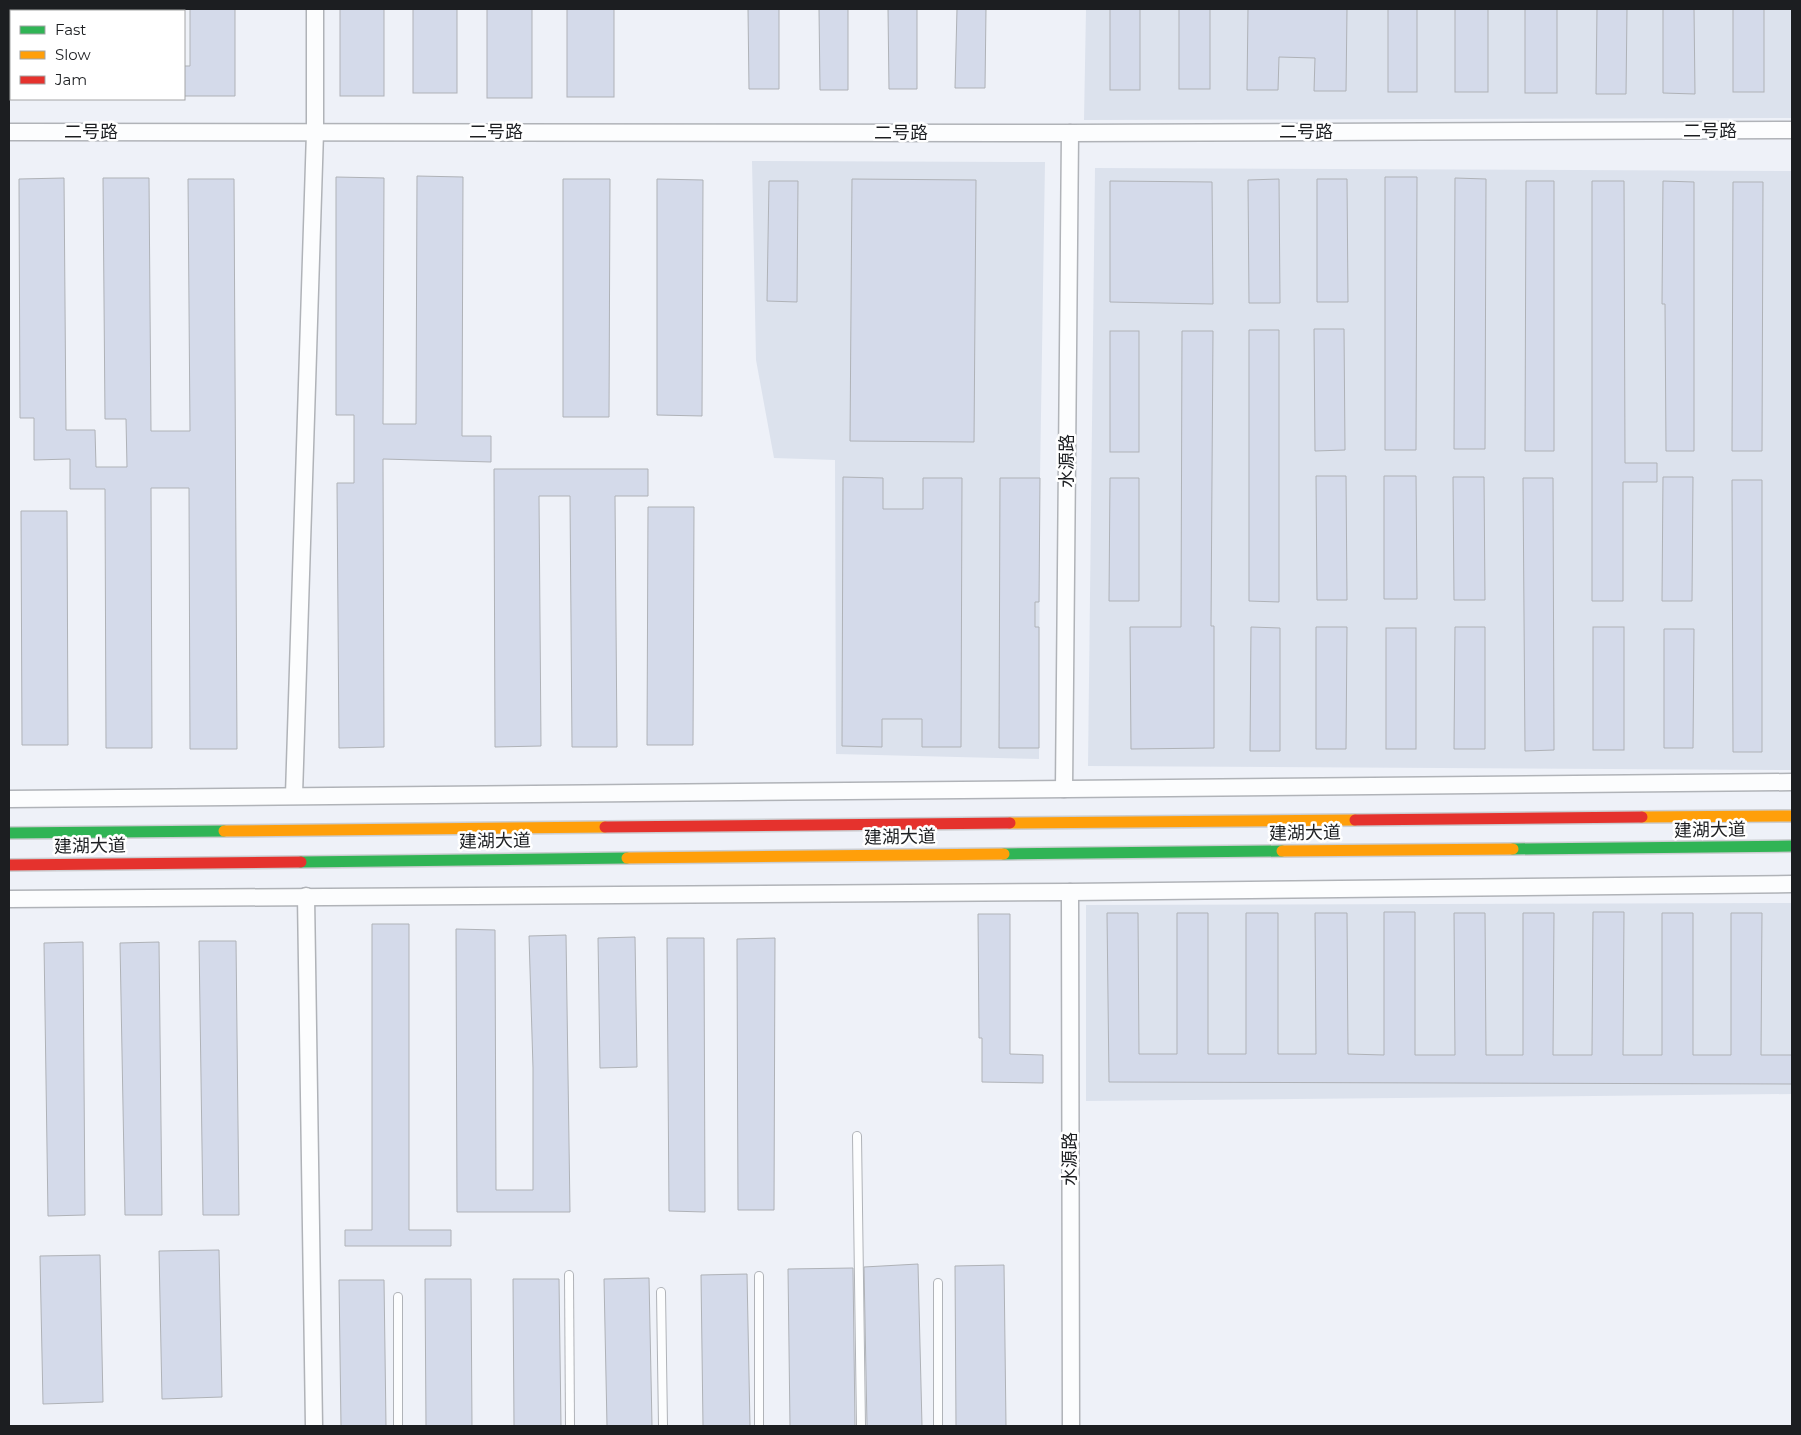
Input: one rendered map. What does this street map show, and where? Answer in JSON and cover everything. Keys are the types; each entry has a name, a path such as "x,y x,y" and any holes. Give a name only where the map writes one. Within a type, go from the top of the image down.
{"main road":[{"name":"建湖大道","path":"9,833 1792,816"},
{"name":"建湖大道","path":"9,865 1792,846"}],"street":[{"path":"294,795 315,132 315,9"},
{"name":"二号路","path":"9,132 1070,133 1792,130"},
{"name":"水源路","path":"1064,789 1070,133"},
{"path":"9,799 1792,782"},
{"path":"9,899 1070,892 1792,884"},
{"name":"水源路","path":"1070,892 1070,1426"},
{"path":"306,896 314,1426"}],"lane":[{"path":"857,1136 861,1426"},
{"path":"570,1274 570,1426"},
{"path":"759,1276 759,1426"},
{"path":"938,1283 938,1426"},
{"path":"661,1292 663,1426"},
{"path":"398,1297 398,1426"}],"shaded area":[{"path":"1086,9 1792,9 1792,118 1084,120"},
{"path":"752,161 1045,162 1040,478 1039,759 836,754 835,460 774,458 756,360"},
{"path":"1095,168 1792,171 1792,770 1088,766"},
{"path":"1792,903 1792,1094 1086,1101 1086,905"}],"building":[{"path":"190,9 235,9 235,96 185,96 185,66 190,66"},
{"path":"340,9 384,9 384,96 340,96"},
{"path":"413,9 457,9 457,93 413,93"},
{"path":"487,9 532,9 532,98 487,98"},
{"path":"567,9 614,9 614,97 567,97"},
{"path":"748,9 779,9 779,89 749,89"},
{"path":"819,9 848,9 848,90 820,90"},
{"path":"888,9 917,9 917,89 889,89"},
{"path":"957,9 986,9 985,88 955,88"},
{"path":"1110,9 1140,9 1140,90 1110,90"},
{"path":"1179,9 1210,9 1210,89 1179,89"},
{"path":"1248,9 1347,9 1346,91 1314,91 1315,58 1279,57 1278,90 1247,90"},
{"path":"1388,9 1417,9 1417,92 1388,92"},
{"path":"1455,9 1488,9 1488,92 1455,92"},
{"path":"1525,9 1557,9 1557,93 1525,93"},
{"path":"1597,9 1627,9 1626,94 1596,94"},
{"path":"1663,9 1694,9 1695,94 1663,93"},
{"path":"1733,9 1764,9 1764,92 1733,92"},
{"path":"417,176 463,177 462,436 491,436 491,462 383,459 384,747 339,748 337,483 354,483 354,415 336,415 336,177 384,178 383,424 416,424"},
{"path":"1385,177 1417,177 1416,450 1385,450"},
{"path":"64,178 66,430 95,430 96,467 127,467 126,419 105,419 103,178 149,178 151,431 190,431 188,179 234,179 237,749 190,749 189,488 151,488 152,748 106,748 105,489 70,489 70,459 34,460 34,418 20,418 19,179"},
{"path":"1455,178 1486,179 1485,449 1454,449"},
{"path":"563,179 610,179 609,417 563,417"},
{"path":"657,179 703,180 702,416 657,415"},
{"path":"852,179 976,180 974,442 850,441"},
{"path":"1279,179 1280,303 1249,303 1248,180"},
{"path":"1317,179 1347,179 1348,302 1317,302"},
{"path":"769,181 798,181 797,302 767,301"},
{"path":"1110,181 1212,182 1213,304 1110,302"},
{"path":"1526,181 1554,181 1554,451 1525,451"},
{"path":"1592,181 1624,181 1625,463 1657,463 1657,482 1623,482 1623,601 1592,601"},
{"path":"1663,181 1694,182 1694,451 1666,451 1665,304 1662,304"},
{"path":"1733,182 1763,182 1762,451 1732,451"},
{"path":"1314,329 1344,329 1345,450 1315,451"},
{"path":"1249,330 1279,330 1279,602 1249,601"},
{"path":"1110,331 1139,331 1139,452 1110,452"},
{"path":"1182,331 1213,331 1211,626 1214,626 1214,748 1131,749 1130,627 1181,627"},
{"path":"494,469 648,469 648,496 615,496 617,747 572,747 570,496 539,496 541,746 495,747"},
{"path":"1316,476 1346,476 1347,600 1317,600"},
{"path":"1384,476 1416,476 1417,599 1384,599"},
{"path":"843,477 883,478 883,509 923,509 923,478 962,478 961,747 922,747 922,719 882,719 882,747 842,746"},
{"path":"1453,477 1484,477 1485,600 1454,600"},
{"path":"1663,477 1693,477 1692,601 1662,601"},
{"path":"1000,478 1040,478 1039,602 1035,602 1035,627 1039,627 1039,748 999,748"},
{"path":"1110,478 1139,478 1139,601 1109,601"},
{"path":"1523,478 1553,478 1554,750 1525,751"},
{"path":"1732,480 1762,480 1762,752 1733,752"},
{"path":"648,507 694,507 693,745 647,745"},
{"path":"21,511 67,511 68,745 22,745"},
{"path":"1251,627 1280,628 1280,751 1250,751"},
{"path":"1316,627 1347,627 1346,749 1316,749"},
{"path":"1455,627 1485,627 1485,749 1454,749"},
{"path":"1593,627 1624,627 1624,750 1593,750"},
{"path":"1386,628 1416,628 1416,749 1386,749"},
{"path":"1664,629 1694,629 1693,748 1664,748"},
{"path":"1384,912 1415,912 1415,1055 1455,1055 1454,913 1485,913 1486,1055 1523,1055 1523,913 1554,913 1553,1055 1592,1055 1593,912 1624,912 1623,1055 1662,1055 1662,913 1693,913 1693,1055 1731,1055 1731,913 1762,913 1761,1055 1792,1055 1792,1084 1109,1082 1107,913 1138,913 1139,1054 1177,1054 1177,913 1208,913 1208,1054 1246,1054 1246,913 1278,913 1278,1054 1316,1054 1315,913 1347,913 1348,1054 1384,1055"},
{"path":"978,914 1010,914 1010,1054 1043,1055 1043,1083 982,1082 982,1038 979,1038"},
{"path":"372,924 409,924 409,1230 451,1230 451,1246 345,1246 345,1230 372,1230"},
{"path":"456,929 495,930 496,1190 533,1190 533,1068 529,936 566,935 570,1212 457,1212"},
{"path":"635,937 637,1067 600,1068 598,938"},
{"path":"667,938 704,938 705,1212 669,1211"},
{"path":"775,938 774,1210 738,1210 737,939"},
{"path":"199,941 236,941 239,1215 203,1215"},
{"path":"83,942 85,1215 48,1216 44,943"},
{"path":"159,942 162,1215 125,1215 120,943"},
{"path":"219,1250 222,1397 162,1399 159,1251"},
{"path":"100,1255 103,1402 43,1404 40,1256"},
{"path":"918,1264 922,1426 867,1426 864,1267"},
{"path":"1004,1265 1006,1426 956,1426 955,1266"},
{"path":"853,1268 855,1426 790,1426 788,1269"},
{"path":"747,1274 750,1426 703,1426 701,1275"},
{"path":"649,1278 652,1426 607,1426 604,1279"},
{"path":"425,1279 471,1279 472,1426 426,1426"},
{"path":"513,1279 559,1279 561,1426 514,1426"},
{"path":"339,1280 384,1280 386,1426 341,1426"}],"traffic: fast":[{"path":"9,833 224,831"},
{"path":"1513,849 1792,846"},
{"path":"1004,854 1282,851"},
{"path":"301,862 627,858"}],"traffic: slow":[{"path":"1642,817 1792,816"},
{"path":"1010,823 1355,820"},
{"path":"224,831 605,827"},
{"path":"1282,851 1513,849"},
{"path":"627,858 1004,854"}],"traffic: jam":[{"path":"1355,820 1642,817"},
{"path":"605,827 1010,823"},
{"path":"9,865 301,862"}]}
